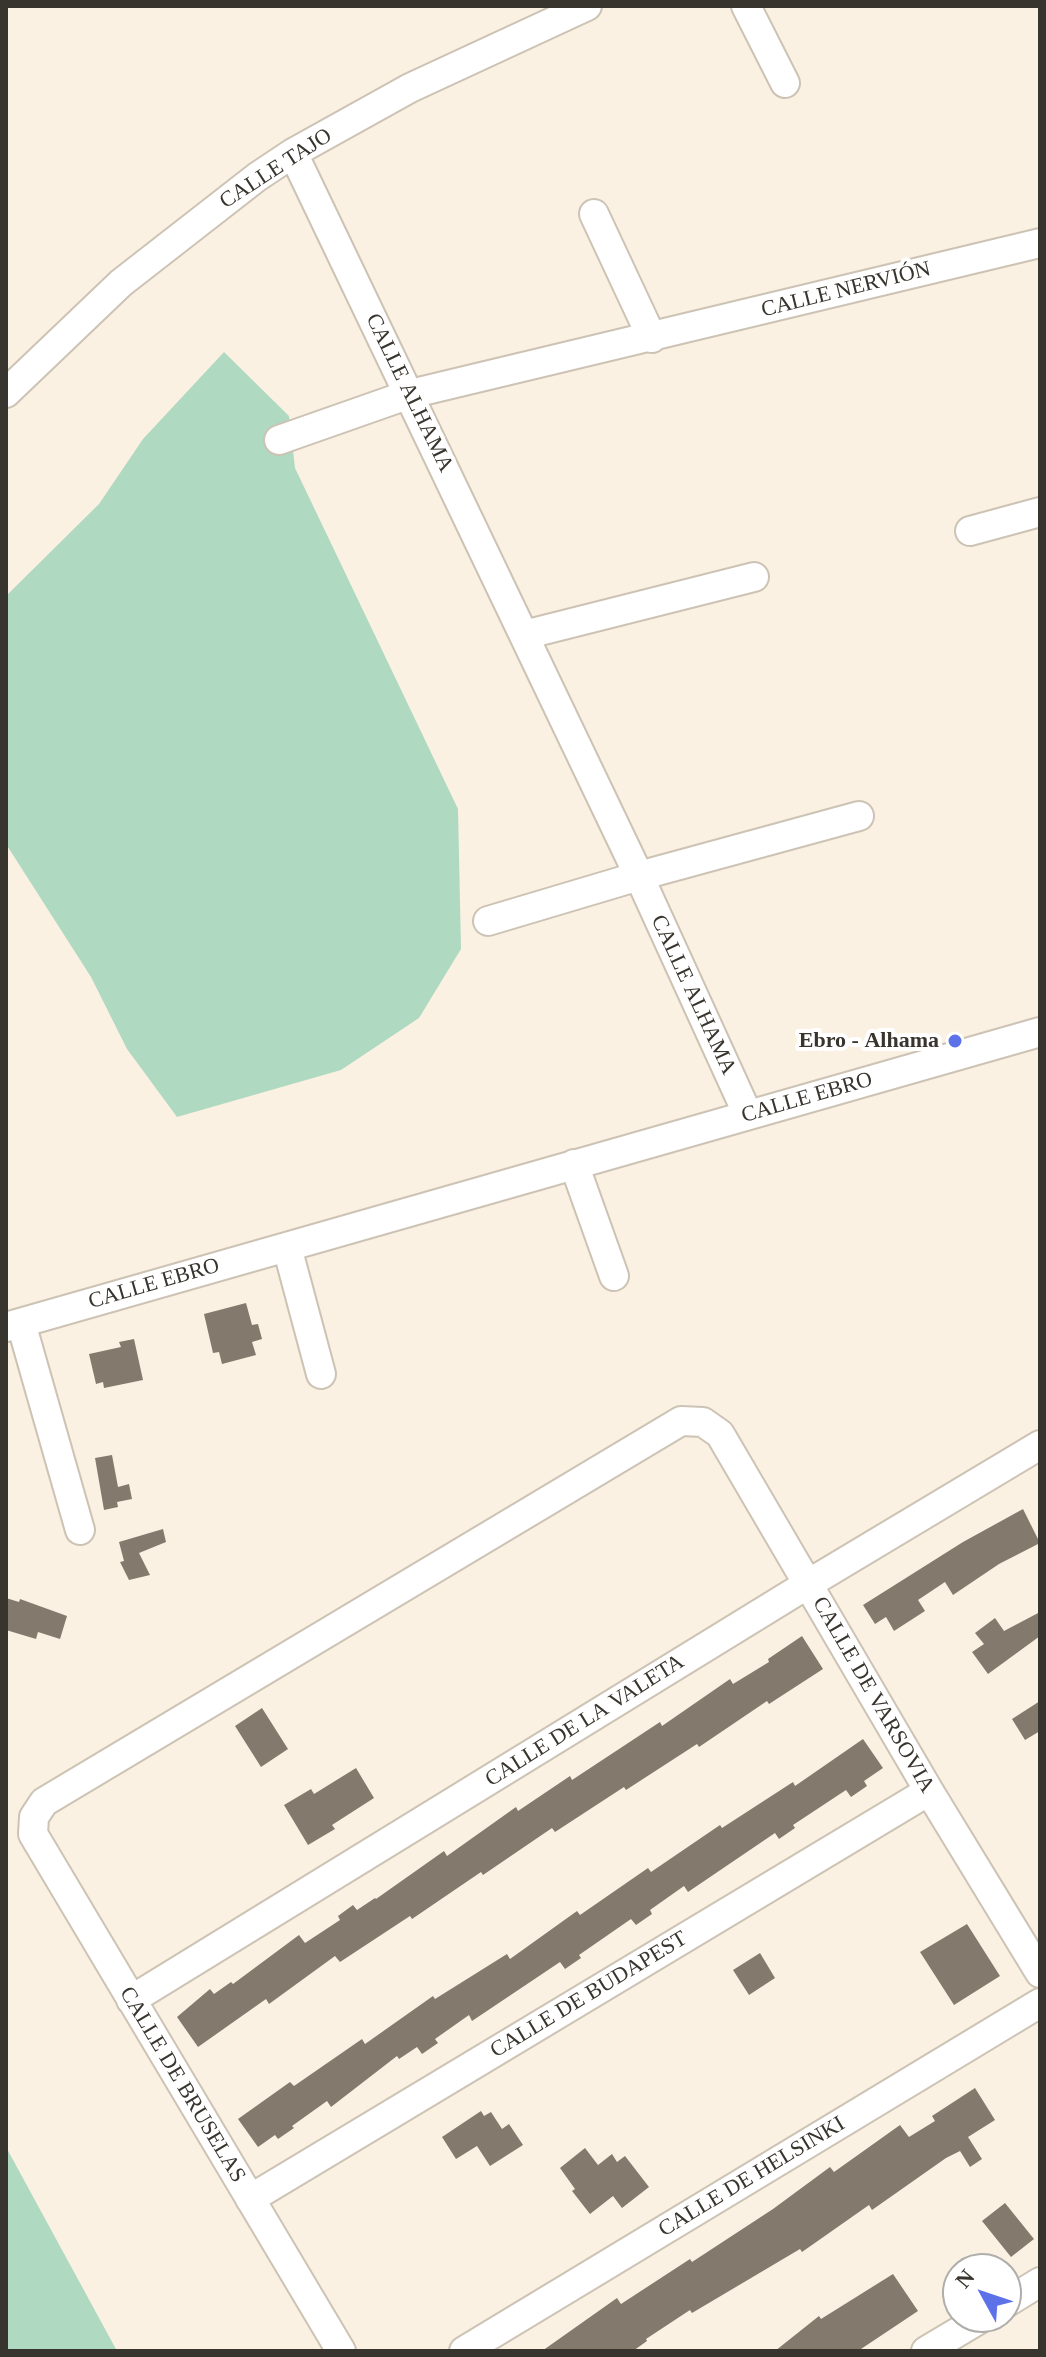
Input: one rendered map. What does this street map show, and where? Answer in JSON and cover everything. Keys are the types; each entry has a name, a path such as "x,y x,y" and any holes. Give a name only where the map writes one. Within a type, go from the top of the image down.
{"street":[{"name":"CALLE TAJO","path":"6,393 121,283 257,177 293,153 410,88 587,6"},
{"path":"746,6 785,83"},
{"name":"CALLE ALHAMA","path":"293,153 639,876 748,1115"},
{"path":"594,214 652,338"},
{"name":"CALLE NERVIÓN","path":"279,440 410,394 1040,243"},
{"path":"970,531 1040,512"},
{"path":"524,635 754,577"},
{"path":"488,921 859,816"},
{"name":"CALLE EBRO","path":"80,1530 14,1325 1040,1032"},
{"path":"574,1164 614,1276"},
{"path":"287,1247 321,1374"},
{"name":"CALLE DE VARSOVIA","path":"34,1817 44,1802 681,1421 703,1422 720,1434 929,1791 1040,1973"},
{"name":"CALLE DE LA VALETA","path":"131,2000 1040,1445"},
{"name":"CALLE DE BUDAPEST","path":"250,2199 929,1791"},
{"name":"CALLE DE BRUSELAS","path":"34,1817 33,1834 341,2351"},
{"name":"CALLE DE HELSINKI","path":"464,2351 1040,2003"},
{"path":"1022,2293 1040,2282"},
{"path":"926,2351 956,2333"}],"green space":[{"path":"224,352 289,416 295,468 458,809 461,949 419,1018 341,1070 177,1117 127,1049 91,977 6,844 6,596 99,504 143,439"},
{"path":"6,2147 117,2351 6,2351"}],"building":[{"path":"246,1303 252,1325 258,1324 262,1339 252,1342 256,1355 222,1364 219,1352 213,1353 204,1314"},
{"path":"134,1339 143,1380 104,1388 103,1382 96,1384 89,1354 121,1347 119,1342"},
{"path":"112,1455 118,1487 129,1484 132,1499 117,1502 118,1507 104,1510 95,1458"},
{"path":"1023,1509 1040,1543 999,1564 953,1595 945,1582 918,1600 925,1611 894,1631 886,1617 875,1624 863,1605 963,1542"},
{"path":"163,1529 166,1542 139,1553 150,1575 129,1580 120,1562 124,1561 119,1542"},
{"path":"6,1598 19,1602 20,1599 67,1616 60,1639 38,1632 36,1639 6,1630"},
{"path":"1040,1612 1040,1636 988,1674 972,1652 984,1644 975,1633 995,1618 1004,1631"},
{"path":"802,1636 823,1669 769,1704 767,1701 699,1747 697,1744 626,1790 624,1787 555,1832 552,1828 483,1875 481,1872 412,1919 410,1916 340,1962 335,1956 269,2004 266,1999 198,2047 177,2017 210,1989 214,1994 231,1982 233,1984 299,1935 305,1943 340,1920 338,1916 353,1905 357,1910 376,1899 444,1851 447,1856 516,1807 518,1811 570,1776 572,1780 660,1722 662,1726 730,1679 733,1684 769,1662 768,1659"},
{"path":"1040,1701 1040,1731 1025,1740 1012,1719"},
{"path":"262,1708 288,1749 261,1767 235,1726"},
{"path":"863,1739 883,1768 864,1781 867,1786 851,1797 846,1790 793,1825 795,1828 779,1839 775,1833 688,1892 684,1886 650,1910 652,1914 636,1925 631,1919 579,1955 581,1958 565,1969 560,1962 472,2021 469,2015 435,2039 438,2043 422,2054 417,2047 399,2059 397,2056 331,2107 327,2101 278,2139 275,2135 258,2147 238,2119 290,2082 294,2086 362,2039 365,2044 433,1996 435,1999 507,1954 510,1959 577,1911 580,1915 648,1868 651,1872 720,1825 722,1828 793,1782 795,1786"},
{"path":"356,1768 374,1798 332,1825 335,1829 308,1845 284,1805 311,1789 314,1794"},
{"path":"967,1924 1000,1976 954,2005 920,1952"},
{"path":"760,1953 775,1978 749,1995 733,1970"},
{"path":"975,2088 995,2120 968,2137 982,2159 970,2167 960,2151 946,2158 872,2210 869,2205 802,2252 800,2249 692,2313 690,2310 633,2351 542,2351 617,2298 621,2304 690,2259 692,2262 830,2167 834,2172 900,2125 909,2137 935,2121 932,2116"},
{"path":"481,2111 484,2116 491,2112 502,2129 509,2124 523,2145 490,2166 477,2146 456,2159 442,2137"},
{"path":"585,2148 598,2165 612,2154 617,2162 625,2156 649,2187 622,2208 613,2196 590,2214 572,2191 575,2189 560,2168"},
{"path":"1005,2203 1034,2239 1016,2253 1008,2253 982,2221"},
{"path":"893,2274 918,2311 858,2351 775,2351 819,2316 821,2319"}],"place":[{"name":"Ebro - Alhama","path":"955,1041"}]}
